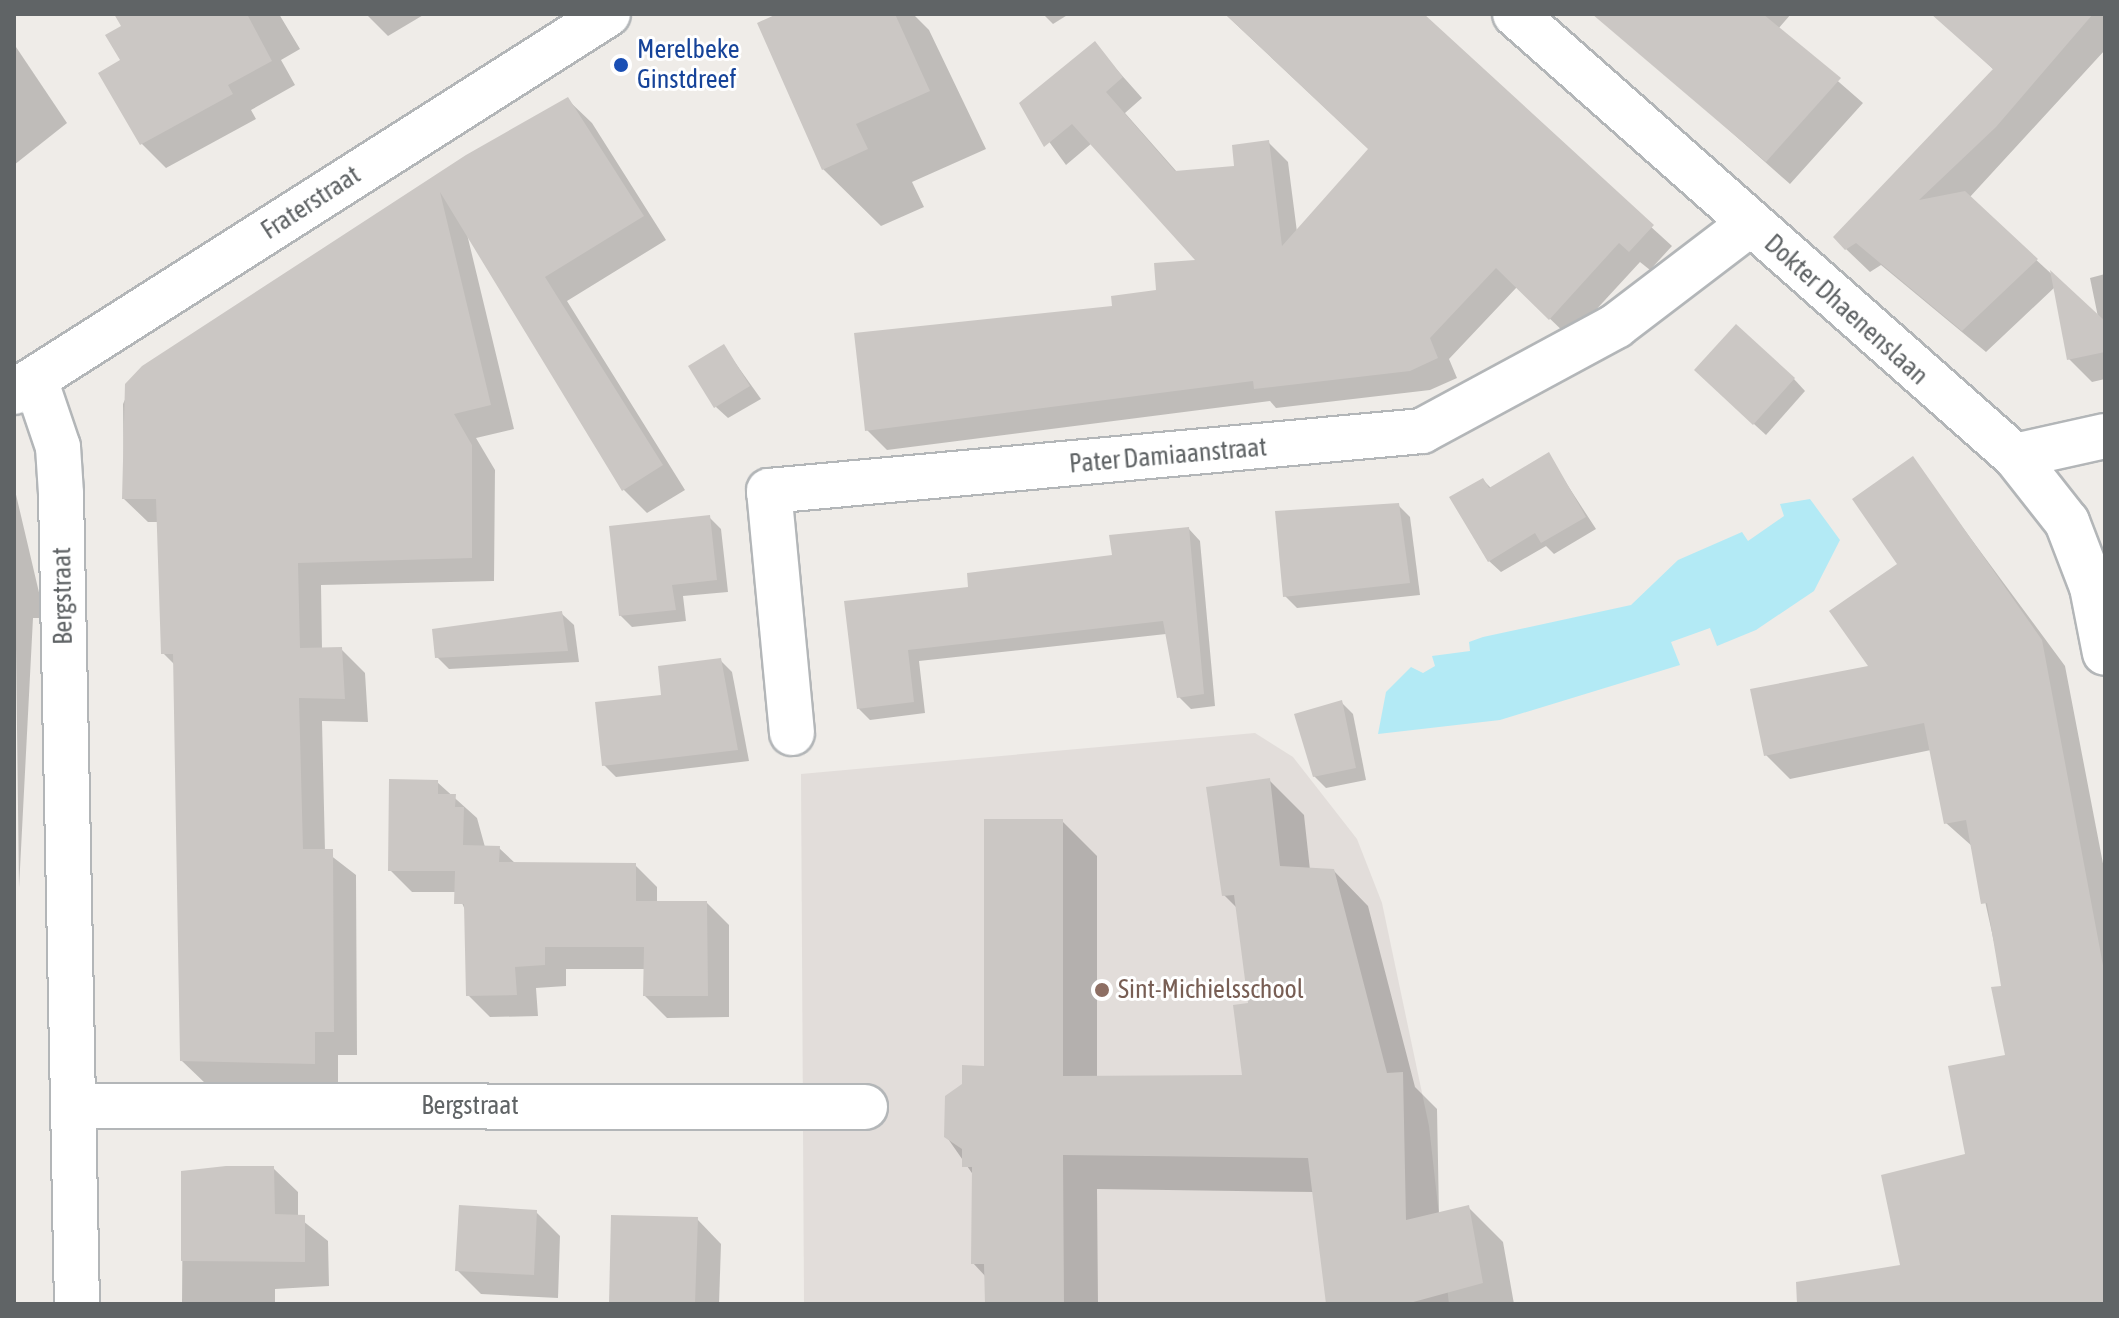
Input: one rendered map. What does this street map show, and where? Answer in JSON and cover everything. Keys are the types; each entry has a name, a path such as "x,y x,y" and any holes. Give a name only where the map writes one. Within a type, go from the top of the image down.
{"street":[{"name":"Fraterstraat","path":"24,385 608,14"},
{"name":"Dokter Dhaenenslaan","path":"1515,14 2015,456 2067,522 2092,587 2105,653"},
{"name":"Pater Damiaanstraat","path":"792,733 769,491 1422,431 1616,326 1750,224"},
{"name":"Bergstraat","path":"24,385 58,447 61,494 77,1304"},
{"path":"2015,456 2105,436"},
{"name":"Bergstraat","path":"75,1106 865,1107"}],"shaded area":[{"name":"Sint-Michielsschool","path":"1255,733 1293,757 1357,839 1382,903 1429,1126 1449,1304 804,1304 801,774"}],"water":[{"path":"1810,499 1840,540 1814,591 1756,630 1717,646 1710,628 1671,642 1680,665 1500,720 1378,734 1386,692 1411,667 1423,673 1435,666 1432,656 1470,651 1469,642 1483,637 1631,605 1678,560 1742,532 1748,541 1784,516 1780,504"}],"building":[{"path":"114,14 247,14 272,61 228,85 233,94 140,145 98,73 120,60 105,35 121,26"},
{"path":"777,14 895,14 930,91 856,124 868,149 822,170 757,23"},
{"path":"1225,14 1424,14 1654,225 1629,252 1619,243 1549,320 1496,268 1430,338 1438,358 1410,371 1254,389 1253,381 865,431 854,333 1112,306 1111,296 1156,290 1154,263 1195,260 1072,124 1044,147 1019,103 1095,41 1123,77 1106,92 1175,171 1234,166 1232,145 1269,140 1282,246 1368,149"},
{"path":"1592,14 1763,14 1841,78 1766,162"},
{"path":"1931,14 2093,14 1996,127 1919,200 1965,191 2038,259 1962,331 1856,243 1845,250 1833,237 1993,69"},
{"path":"568,97 644,216 545,277 663,465 622,491 440,192 491,405 454,414 472,445 472,558 298,563 300,648 342,647 345,699 299,698 303,849 333,849 334,1032 315,1032 315,1064 180,1061 173,654 161,654 156,499 122,499 125,384 142,366 466,155"},
{"path":"2050,270 2105,321 2105,352 2067,360"},
{"path":"1736,324 1795,378 1753,425 1694,370"},
{"path":"724,344 750,386 714,408 688,366"},
{"path":"1549,452 1586,517 1541,543 1535,533 1488,562 1449,497 1483,478 1489,488"},
{"path":"1913,456 2042,640 2105,976 2105,1304 1797,1304 1796,1282 1900,1265 1881,1175 1965,1154 1948,1066 2005,1055 1991,987 2001,986 1987,903 1981,904 1966,820 1944,824 1924,723 1764,756 1750,689 1868,666 1829,611 1897,564 1852,499"},
{"path":"1399,503 1410,583 1283,597 1275,511"},
{"path":"710,515 717,580 672,585 676,610 619,616 609,526"},
{"path":"1189,527 1204,694 1177,698 1163,621 908,650 914,702 857,709 844,601 968,587 967,573 1112,555 1109,535"},
{"path":"562,611 568,651 435,658 432,629"},
{"path":"721,658 738,750 602,766 595,702 661,695 658,666"},
{"path":"1342,700 1356,768 1313,777 1294,714"},
{"path":"1270,778 1280,866 1334,869 1387,1073 1403,1072 1406,1220 1469,1205 1483,1283 1406,1304 1326,1304 1308,1158 1063,1155 1064,1304 985,1304 984,1264 971,1264 972,1167 962,1167 962,1149 944,1137 945,1096 962,1084 962,1065 984,1066 984,819 1063,819 1063,1076 1242,1075 1233,1005 1248,1003 1234,895 1222,896 1206,787"},
{"path":"389,779 438,780 438,794 456,794 455,807 464,807 463,845 500,846 499,862 636,863 636,901 707,901 708,996 643,996 644,947 545,947 545,965 515,967 517,995 466,996 464,904 454,904 455,871 388,871"},
{"path":"226,1166 274,1166 275,1214 305,1215 305,1262 181,1261 181,1171"},
{"path":"459,1205 537,1210 534,1275 455,1271"},
{"path":"611,1215 698,1217 695,1304 609,1304"}],"place":[{"name":"Merelbeke Ginstdreef","path":"621,65"},
{"name":"Sint-Michielsschool","path":"1102,990"}]}
